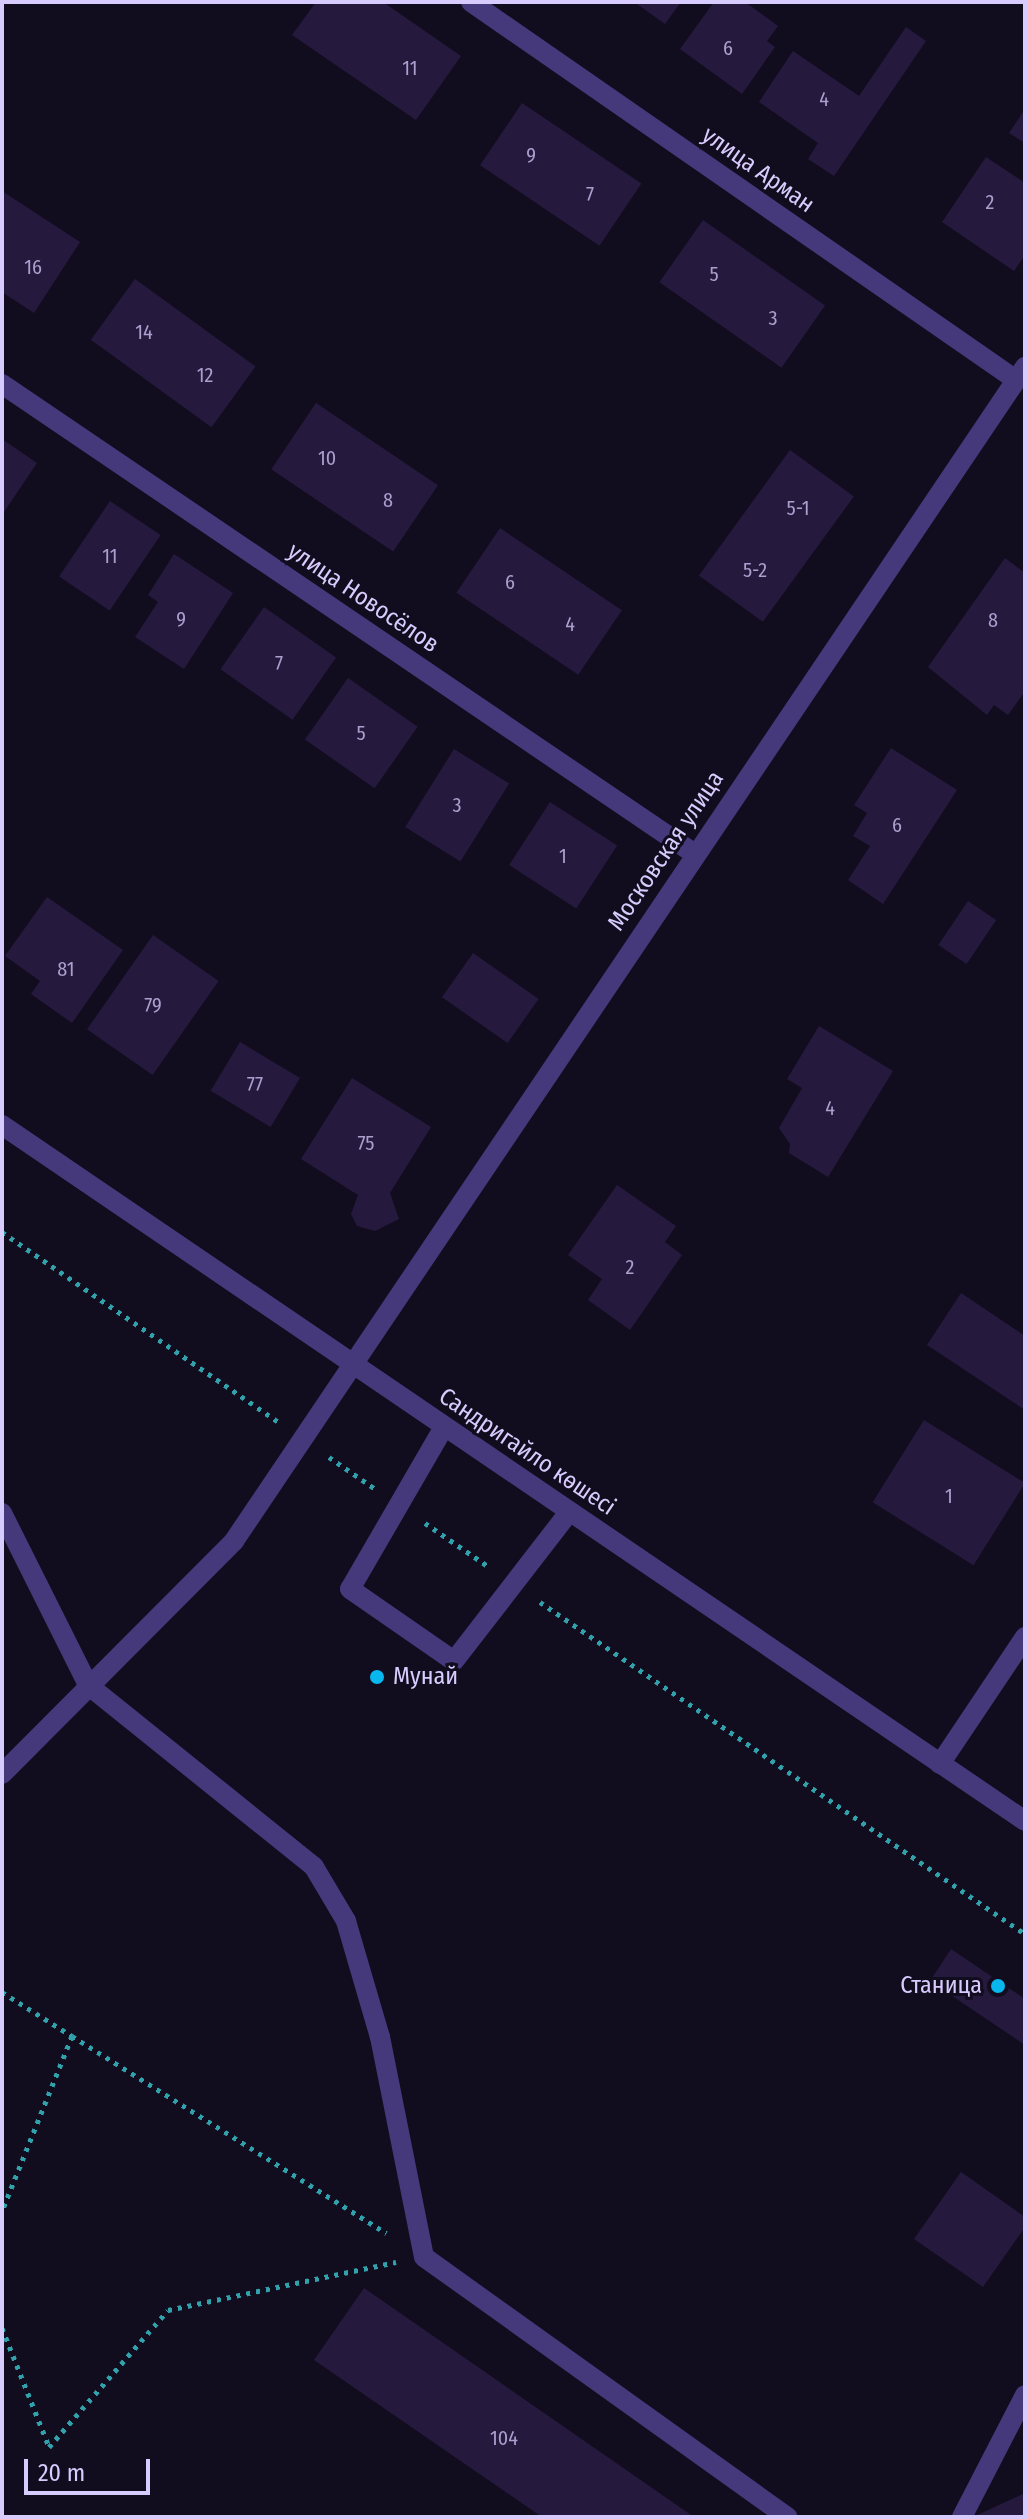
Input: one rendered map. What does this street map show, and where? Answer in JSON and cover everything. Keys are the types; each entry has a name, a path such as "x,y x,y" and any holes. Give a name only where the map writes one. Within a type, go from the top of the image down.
{"street":[{"name":"улица Арман","path":"471,2 1021,374"},
{"name":"Московская улица","path":"2,1774 234,1541 349,1364 1021,374"},
{"name":"улица Новосёлов","path":"2,384 695,854"},
{"name":"Сандригайло көшесі","path":"2,1125 349,1364 1025,1821"},
{"path":"444,1427 350,1589 454,1661 569,1512"},
{"path":"2,1513 88,1685 314,1867 346,1921 380,2037 424,2257 787,2517"},
{"path":"940,1764 1025,1637"},
{"path":"962,2517 1025,2395"}],"path":[{"path":"2,1992 424,2257"},
{"path":"2,2211 72,2036"},
{"path":"2,2328 49,2447 168,2310 424,2257"}],"building":[{"path":"316,2 383,2 461,56 416,120 292,35"},
{"path":"634,2 681,2 665,24"},
{"path":"714,2 745,2 778,26 767,41 775,47 742,94 680,49"},
{"path":"906,27 926,41 834,176 808,159 818,143 759,102 793,51 859,96"},
{"path":"522,103 641,184 599,246 480,165"},
{"path":"1025,109 1025,143 1009,133"},
{"path":"986,157 1025,183 1025,255 1014,271 942,222"},
{"path":"2,191 80,242 34,313 2,292"},
{"path":"703,220 825,305 781,368 659,282"},
{"path":"135,279 256,367 211,427 91,340"},
{"path":"316,403 438,485 393,552 271,469"},
{"path":"2,439 37,463 2,515"},
{"path":"790,450 854,496 763,622 699,575"},
{"path":"110,501 161,535 110,611 59,576"},
{"path":"500,528 622,610 578,675 456,593"},
{"path":"174,554 233,593 184,669 135,637 158,602 148,595"},
{"path":"1005,558 1025,573 1025,691 1008,715 994,705 987,715 928,667"},
{"path":"264,607 336,657 292,720 220,669"},
{"path":"348,678 418,727 375,788 305,739"},
{"path":"891,748 957,790 883,904 848,880 870,846 853,836 867,813 854,805"},
{"path":"454,749 509,783 460,861 405,827"},
{"path":"550,802 617,846 576,908 509,865"},
{"path":"47,897 123,950 72,1023 31,994 40,981 5,956"},
{"path":"968,901 996,920 967,964 938,945"},
{"path":"153,935 219,981 153,1075 87,1029"},
{"path":"473,953 539,999 508,1043 442,997"},
{"path":"819,1026 893,1071 828,1177 789,1153 790,1144 779,1128 802,1088 787,1079"},
{"path":"240,1042 300,1078 271,1127 211,1091"},
{"path":"352,1078 431,1127 390,1193 399,1219 375,1231 357,1226 351,1214 358,1195 301,1159"},
{"path":"617,1185 676,1226 665,1242 682,1255 630,1330 588,1300 602,1279 568,1255"},
{"path":"961,1293 1025,1336 1025,1410 927,1345"},
{"path":"924,1420 1025,1483 974,1565 873,1502"},
{"path":"951,1949 1025,1999 1025,2045 930,1981"},
{"path":"961,2172 1025,2217 1025,2227 983,2287 914,2239"},
{"path":"364,2288 694,2517 542,2517 314,2360"},
{"path":"1025,2493 1025,2517 973,2517"}],"place":[{"name":"Мунай","path":"377,1677"},
{"name":"Станица","path":"998,1986"}]}
